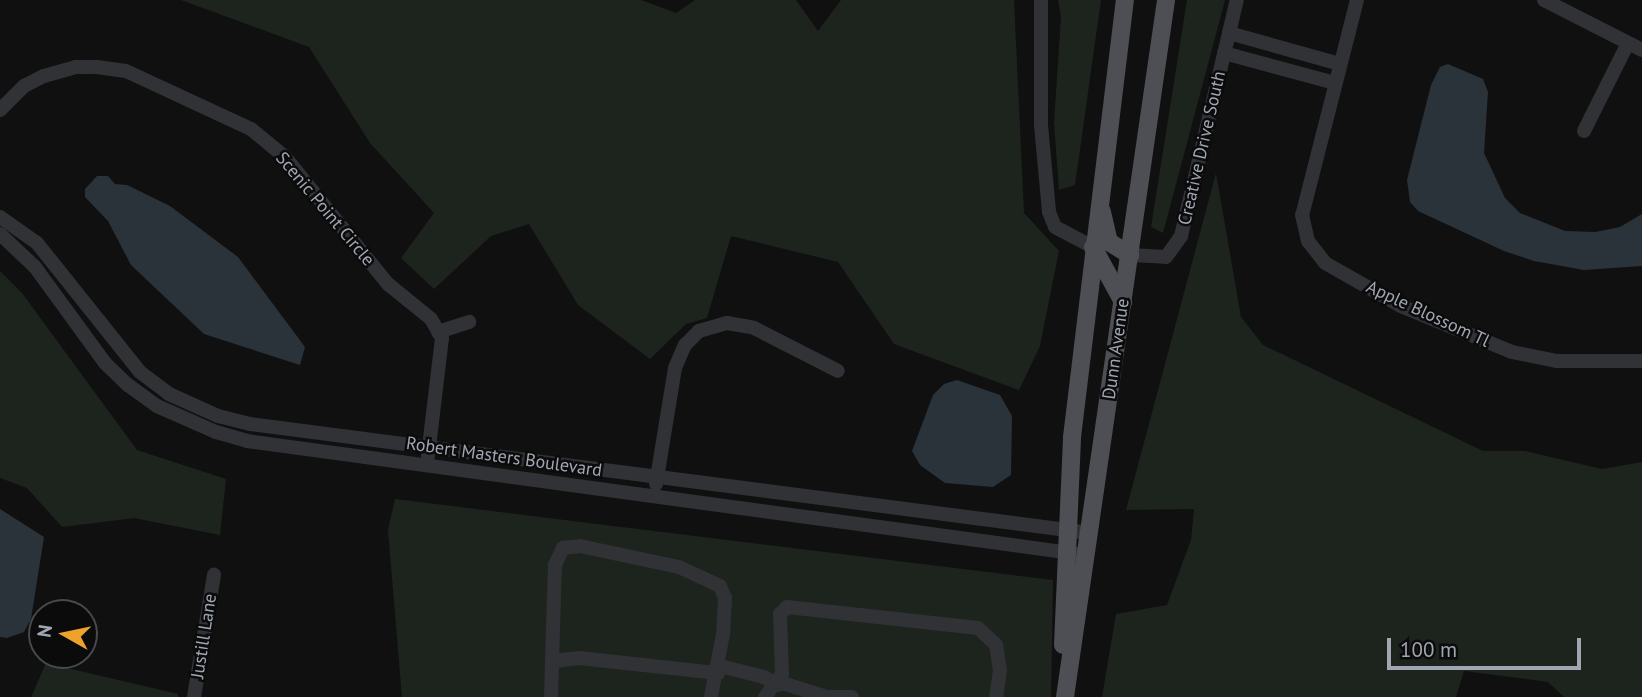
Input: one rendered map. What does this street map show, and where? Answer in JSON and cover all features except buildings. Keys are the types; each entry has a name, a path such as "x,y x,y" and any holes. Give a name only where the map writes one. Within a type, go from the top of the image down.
{"main road":[{"name":"Dunn Avenue","path":"1063,697 1072,437 1100,188 1125,0"},
{"name":"Dunn Avenue","path":"1063,697 1090,533 1166,0"},
{"path":"1100,188 1109,242 1130,256"},
{"path":"1093,247 1123,302"}],"street":[{"path":"1041,0 1041,125 1049,212 1055,226 1093,247"},
{"name":"Creative Drive South","path":"1130,256 1166,257 1181,236 1237,0"},
{"name":"Apple Blossom Tl","path":"1357,0 1302,215 1308,241 1325,264 1401,306 1512,352 1558,361 1642,361"},
{"path":"1544,0 1642,50"},
{"path":"1229,33 1340,64"},
{"path":"1584,131 1628,43"},
{"path":"1224,53 1335,83"},
{"name":"Scenic Point Circle","path":"0,110 24,86 44,76 76,67 97,67 126,71 251,130 285,157 385,280 431,319 438,332"},
{"name":"Robert Masters Boulevard","path":"0,217 37,243 140,372 190,405 250,424 1090,533"},
{"name":"Robert Masters Boulevard","path":"0,234 35,267 105,363 157,406 190,423 247,440 1086,555"},
{"path":"427,465 442,355 438,332 469,322"},
{"path":"654,496 675,368 685,345 699,331 727,323 754,328 838,370"},
{"path":"551,697 555,565 563,548 580,546 679,567 720,586 725,598 719,669 711,697"},
{"name":"Justill Lane","path":"194,697 214,575"},
{"path":"765,697 778,684 780,614 787,607 978,628 996,645 1000,670 996,697"},
{"path":"554,660 579,658 719,669 827,697 852,697"}],"shaded area":[{"path":"181,0 641,0 676,13 695,0 796,0 818,31 841,0 1014,0 1024,213 1059,251 1040,346 1019,390 894,344 838,262 731,236 707,318 686,324 650,359 578,305 529,224 491,236 434,289 401,258 434,213 370,143 309,47"},
{"path":"1058,0 1101,0 1075,185 1059,190 1054,123 1061,16"},
{"path":"1187,0 1225,0 1163,233 1151,227"},
{"path":"1448,64 1483,79 1488,92 1484,153 1505,198 1520,213 1565,231 1595,232 1620,227 1642,214 1642,266 1584,270 1534,261 1504,251 1418,211 1410,202 1407,180 1431,85 1440,67"},
{"path":"1216,173 1241,317 1263,345 1483,451 1525,451 1602,469 1642,462 1642,697 1564,697 1548,682 1464,671 1456,697 1102,697 1116,614 1167,605 1191,540 1194,509 1126,510"},
{"path":"97,176 108,176 115,184 127,185 170,206 238,257 305,347 300,365 204,334 131,265 108,221 85,197 85,189"},
{"path":"0,271 22,293 137,450 226,479 220,535 134,518 62,527 27,488 0,478"},
{"path":"957,380 1000,395 1012,416 1011,475 993,487 945,483 920,465 912,451 933,395 944,384"},
{"path":"395,499 1053,580 1051,697 402,697 388,530"},
{"path":"0,509 44,537 34,599 28,599 28,625 24,632 7,638 0,637"},
{"path":"43,669 72,669 178,694 178,697 31,697"}]}
